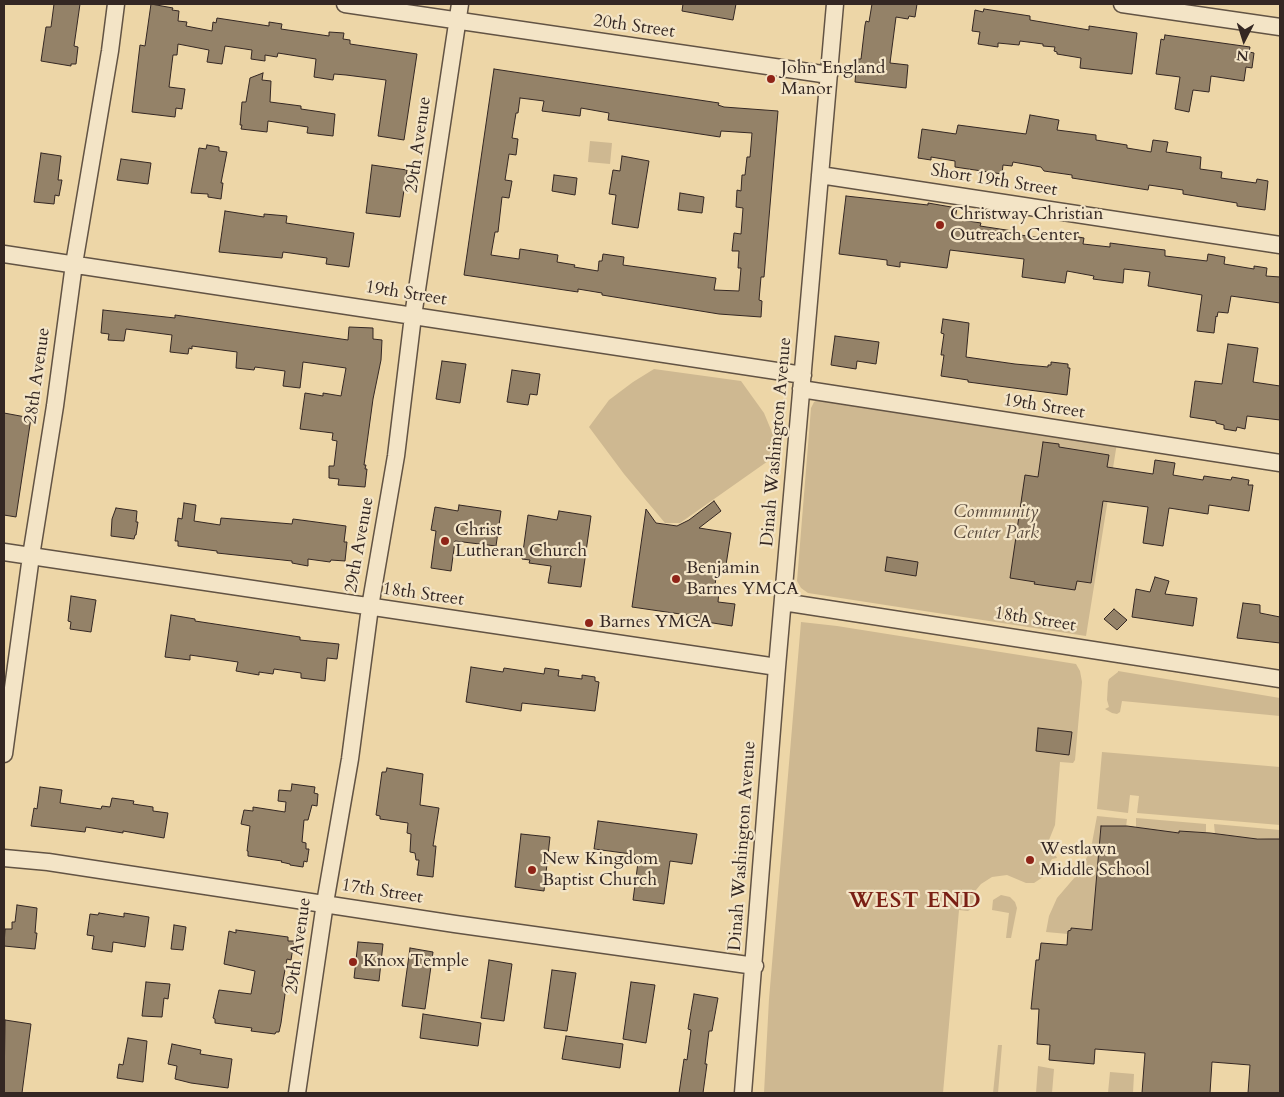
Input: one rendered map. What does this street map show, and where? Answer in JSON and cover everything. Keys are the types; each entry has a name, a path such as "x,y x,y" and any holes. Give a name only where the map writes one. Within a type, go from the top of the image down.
{"street":[{"name":"28th Avenue","path":"4,754 74,264 110,51 116,4"},
{"name":"20th Street","path":"345,4 829,75"},
{"name":"29th Avenue","path":"298,1093 325,903 350,759 370,607 396,456 413,316 460,4"},
{"name":"Dinah Washington Avenue","path":"743,1093 762,844 835,4"},
{"path":"1122,4 1280,27"},
{"name":"Short 19th Street","path":"820,175 1280,245"},
{"name":"19th Street","path":"4,254 413,316 1280,463"},
{"name":"18th Street","path":"4,552 777,667"},
{"name":"18th Street","path":"783,602 1280,679"},
{"name":"17th Street","path":"4,858 48,862 754,966"}],"green space":[{"path":"590,141 612,143 610,164 588,162"},
{"path":"654,369 741,381 764,413 774,437 778,454 680,523 665,523 624,474 589,427 609,400"},
{"name":"Community Center Park","path":"819,399 1117,443 1086,636 808,593 801,588 797,581 811,408 814,402"},
{"path":"801,622 1076,664 1080,671 1082,682 1075,760 1073,763 1060,762 1055,825 1045,850 1057,858 1052,859 1050,868 1043,877 1034,883 1026,883 1007,875 992,877 981,884 976,890 971,909 968,911 959,910 943,1093 764,1093 769,999"},
{"path":"1118,671 1280,698 1280,716 1122,701 1120,712 1117,714 1112,713 1105,709 1109,707 1107,700 1108,682"},
{"path":"1102,752 1280,767 1280,825 1137,813 1139,796 1130,795 1128,813 1097,809"},
{"path":"1097,816 1127,819 1126,827 1101,826 1092,930 1071,928 1068,934 1046,932 1049,916 1057,898 1081,870 1085,862 1092,843"},
{"path":"1136,818 1206,824 1206,832 1204,833 1179,832 1171,930 1160,831 1136,827"},
{"path":"1214,824 1280,830 1280,840 1257,838 1250,931 1232,929 1239,837 1215,834"},
{"path":"1001,895 1010,897 1015,902 1017,908 1011,938 1006,938 1009,913 992,910 993,900"},
{"path":"998,1045 1002,1045 998,1093 993,1093"},
{"path":"1038,1066 1054,1069 1052,1093 1036,1093"},
{"path":"1110,1072 1134,1074 1133,1093 1108,1093"}],"building":[{"path":"54,4 80,4 74,46 78,47 76,64 71,64 71,66 41,61 46,27 51,27"},
{"path":"151,4 179,11 178,21 187,22 186,26 212,31 213,22 216,23 217,18 269,26 269,22 282,24 281,29 329,36 329,32 344,33 343,39 350,40 350,44 417,54 404,140 378,136 386,80 334,74 333,80 314,77 316,59 278,53 277,57 265,55 265,61 251,59 252,50 225,46 222,64 207,62 209,50 178,44 177,55 173,55 169,87 185,89 182,109 176,108 175,117 132,112 140,45 145,46"},
{"path":"683,4 736,4 733,20 682,11"},
{"path":"872,4 917,4 915,17 909,16 908,19 896,17 890,63 908,65 906,88 855,82 857,59 861,59 865,25 866,21 869,22"},
{"path":"984,9 1030,16 1030,20 1089,30 1089,26 1137,33 1132,74 1080,68 1081,58 1057,54 1054,51 1055,47 1043,46 1043,44 1020,41 1019,45 998,43 998,47 978,44 980,32 972,31 975,10 983,12"},
{"path":"1165,35 1250,47 1249,52 1254,53 1252,68 1246,67 1244,81 1211,76 1209,92 1193,90 1189,112 1175,109 1180,77 1156,74 1161,39 1164,40"},
{"path":"494,69 719,103 718,105 724,107 778,111 764,277 761,277 759,300 762,301 761,317 719,314 602,295 602,293 578,289 578,292 464,275","holes":["520,98 544,101 542,111 580,116 581,108 609,113 608,120 720,137 721,131 752,133 750,157 747,157 745,175 742,175 741,191 737,190 736,207 743,208 741,234 734,233 732,251 739,251 738,268 741,268 739,291 714,290 716,278 623,265 624,257 603,254 602,261 599,261 598,271 557,262 558,255 520,249 519,259 491,255 495,232 498,232 502,197 509,198 512,181 505,180 509,154 516,155 518,139 512,138"]},
{"path":"263,73 262,80 271,81 270,102 301,106 301,109 335,114 333,136 307,133 308,127 268,121 267,132 241,129 242,102 246,102 250,78"},
{"path":"1030,115 1059,120 1057,130 1096,135 1096,140 1127,145 1127,148 1151,152 1153,140 1168,142 1166,152 1201,157 1200,169 1222,172 1221,178 1256,183 1257,179 1268,181 1265,210 1237,206 1237,203 1183,194 1183,190 1149,185 1148,190 1072,178 1072,175 1044,171 1041,167 1013,162 1012,166 1003,165 1002,174 955,167 955,161 931,157 931,160 918,158 922,129 956,134 958,125 1026,134"},
{"path":"207,145 219,147 219,151 227,152 221,183 223,183 221,199 208,197 208,194 191,193 199,148 206,149"},
{"path":"41,153 61,156 58,180 62,180 59,196 55,195 54,204 34,202"},
{"path":"622,156 649,161 638,228 612,224 616,195 609,194 613,170 620,171"},
{"path":"121,159 151,163 148,184 117,180"},
{"path":"372,165 407,170 400,217 366,213"},
{"path":"554,175 577,178 575,195 552,191"},
{"path":"680,193 704,197 702,213 678,210"},
{"path":"846,196 928,205 928,203 957,208 955,219 981,223 980,226 1013,231 1013,234 1063,241 1066,235 1084,238 1083,244 1110,247 1110,243 1165,250 1165,256 1207,261 1208,254 1225,257 1224,264 1254,269 1254,266 1267,268 1266,276 1280,277 1280,303 1231,296 1228,313 1218,312 1216,316 1214,333 1197,331 1202,295 1148,286 1150,272 1124,269 1123,283 1093,279 1094,276 1067,271 1065,283 1022,277 1024,259 950,250 947,268 900,262 900,267 887,265 887,260 839,254"},
{"path":"225,211 264,217 264,214 287,216 286,223 354,233 349,267 326,264 327,258 283,252 282,258 219,252"},
{"path":"103,310 175,318 175,315 348,340 349,327 373,328 373,339 382,340 381,360 373,399 364,465 366,465 365,469 367,469 365,487 338,485 339,479 329,478 329,466 334,466 337,441 332,440 333,433 300,429 305,393 341,396 346,368 303,362 300,388 283,386 285,371 255,367 254,370 236,368 237,352 192,346 192,349 189,348 188,354 170,352 172,335 126,329 124,341 108,340 109,334 101,333"},
{"path":"943,319 969,323 966,357 1048,367 1048,365 1051,365 1051,362 1068,364 1068,368 1070,368 1067,395 968,382 968,380 941,376 944,355 941,355 944,334 941,333"},
{"path":"835,336 879,342 876,364 857,361 856,369 831,365"},
{"path":"1228,344 1258,348 1253,382 1280,386 1280,420 1247,416 1245,429 1237,427 1236,431 1224,429 1224,425 1216,423 1216,421 1190,417 1195,381 1222,384"},
{"path":"442,361 466,364 460,403 436,399"},
{"path":"512,370 540,374 537,395 530,394 528,405 507,402"},
{"path":"4,413 31,418 16,517 4,515"},
{"path":"1043,442 1059,444 1059,447 1109,455 1107,467 1153,474 1155,460 1175,463 1173,475 1203,480 1204,476 1231,480 1232,477 1249,480 1248,485 1253,485 1249,511 1209,505 1208,514 1169,508 1163,546 1143,543 1148,507 1103,501 1091,583 1077,581 1075,590 1034,584 1035,582 1010,578 1025,475 1038,477"},
{"name":"Benjamin Barnes YMCA","path":"714,501 721,511 699,528 731,533 726,565 718,564 714,592 719,592 718,602 735,604 732,626 694,620 694,616 632,607 646,509 656,523 677,526 689,520"},
{"path":"184,503 196,505 194,521 220,525 221,518 292,524 293,519 346,526 344,542 347,542 345,561 331,560 330,562 308,559 308,566 292,563 292,561 217,553 217,551 178,546 178,541 175,541 178,518 182,519"},
{"name":"Christ Lutheran Church","path":"459,505 501,511 496,546 455,541 451,571 431,568 436,531 431,530 435,507 458,511"},
{"path":"116,508 137,511 136,522 138,522 134,539 111,536 112,519"},
{"path":"559,511 591,516 581,587 548,583 551,566 529,563 530,560 522,559 528,515 557,520"},
{"path":"887,557 918,562 916,576 885,571"},
{"path":"1155,577 1169,581 1165,594 1197,598 1193,626 1132,617 1136,589 1150,592"},
{"path":"71,596 96,600 91,632 70,629 71,622 68,621"},
{"path":"1243,603 1260,605 1260,613 1280,617 1280,643 1237,638"},
{"path":"1114,609 1127,620 1117,630 1104,619"},
{"path":"171,615 195,619 195,621 300,637 300,640 339,644 337,659 327,658 325,681 301,678 301,673 274,669 273,674 259,672 259,675 236,671 238,662 190,655 190,660 165,657"},
{"path":"471,667 503,672 504,668 544,674 545,668 559,670 558,676 582,679 582,675 595,677 595,681 599,682 595,711 522,703 521,711 466,702"},
{"path":"1038,728 1072,732 1069,755 1036,751"},
{"path":"387,768 423,774 420,805 439,808 433,846 436,846 433,877 417,875 419,860 416,860 415,853 410,852 411,834 407,833 408,823 380,819 380,816 376,815 382,772 386,772"},
{"path":"292,784 315,787 314,793 318,794 317,806 312,805 308,820 304,820 302,842 306,843 306,849 309,849 307,862 304,861 303,867 290,865 282,861 248,856 250,826 241,824 244,810 253,811 253,807 285,812 286,802 278,801 279,790 291,791"},
{"path":"40,787 62,790 60,803 101,809 102,806 110,807 112,798 134,801 133,804 153,807 153,811 168,813 164,838 86,827 85,832 31,826 34,808 37,809"},
{"path":"598,821 697,834 692,864 670,861 664,904 633,900 639,855 594,849"},
{"path":"1101,826 1127,826 1179,833 1179,831 1257,839 1280,839 1280,1093 1248,1093 1250,1065 1212,1062 1210,1093 1142,1093 1145,1053 1095,1049 1094,1064 1049,1060 1050,1045 1037,1044 1039,1009 1031,1009 1036,960 1039,960 1041,943 1067,945 1068,931 1071,928 1092,930"},
{"name":"New Kingdom Baptist Church","path":"521,834 550,837 544,891 515,887"},
{"path":"17,905 37,908 35,949 4,946 5,929 12,929 12,922 15,922"},
{"path":"99,913 124,917 124,913 149,917 145,947 113,942 112,952 92,949 94,936 87,935 90,914 98,915"},
{"path":"174,925 186,927 183,950 171,949"},
{"path":"236,930 288,937 288,941 294,941 291,960 287,959 282,986 286,987 281,1023 279,1032 275,1034 251,1031 252,1028 215,1023 213,1018 219,990 251,994 255,971 224,964 229,931 236,933"},
{"path":"358,942 383,944 379,981 354,978"},
{"path":"410,948 433,952 425,1009 402,1006"},
{"path":"489,960 512,964 504,1021 481,1018"},
{"path":"552,970 576,973 567,1031 544,1028"},
{"path":"146,982 170,984 168,999 164,998 162,1017 142,1016"},
{"path":"631,982 655,985 646,1043 623,1039"},
{"path":"694,994 718,998 712,1031 709,1031 703,1093 679,1093 684,1059 687,1060 691,1030 688,1029"},
{"path":"423,1014 481,1023 478,1046 420,1038"},
{"path":"5,1020 31,1024 22,1093 4,1093"},
{"path":"566,1036 623,1044 620,1068 562,1059"},
{"path":"128,1038 147,1041 143,1082 117,1078 119,1064 123,1065"},
{"path":"172,1044 201,1050 200,1054 232,1059 228,1088 175,1079 177,1066 168,1064"}],"place":[{"name":"John England Manor","path":"771,79"},
{"name":"Christway Christian Outreach Center","path":"940,225"},
{"name":"Christ Lutheran Church","path":"445,541"},
{"name":"Benjamin Barnes YMCA","path":"676,579"},
{"name":"Barnes YMCA","path":"589,623"},
{"name":"Westlawn Middle School","path":"1030,860"},
{"name":"New Kingdom Baptist Church","path":"532,870"},
{"name":"Knox Temple","path":"353,962"}],"district":[{"name":"WEST END","path":"915,902"}]}
